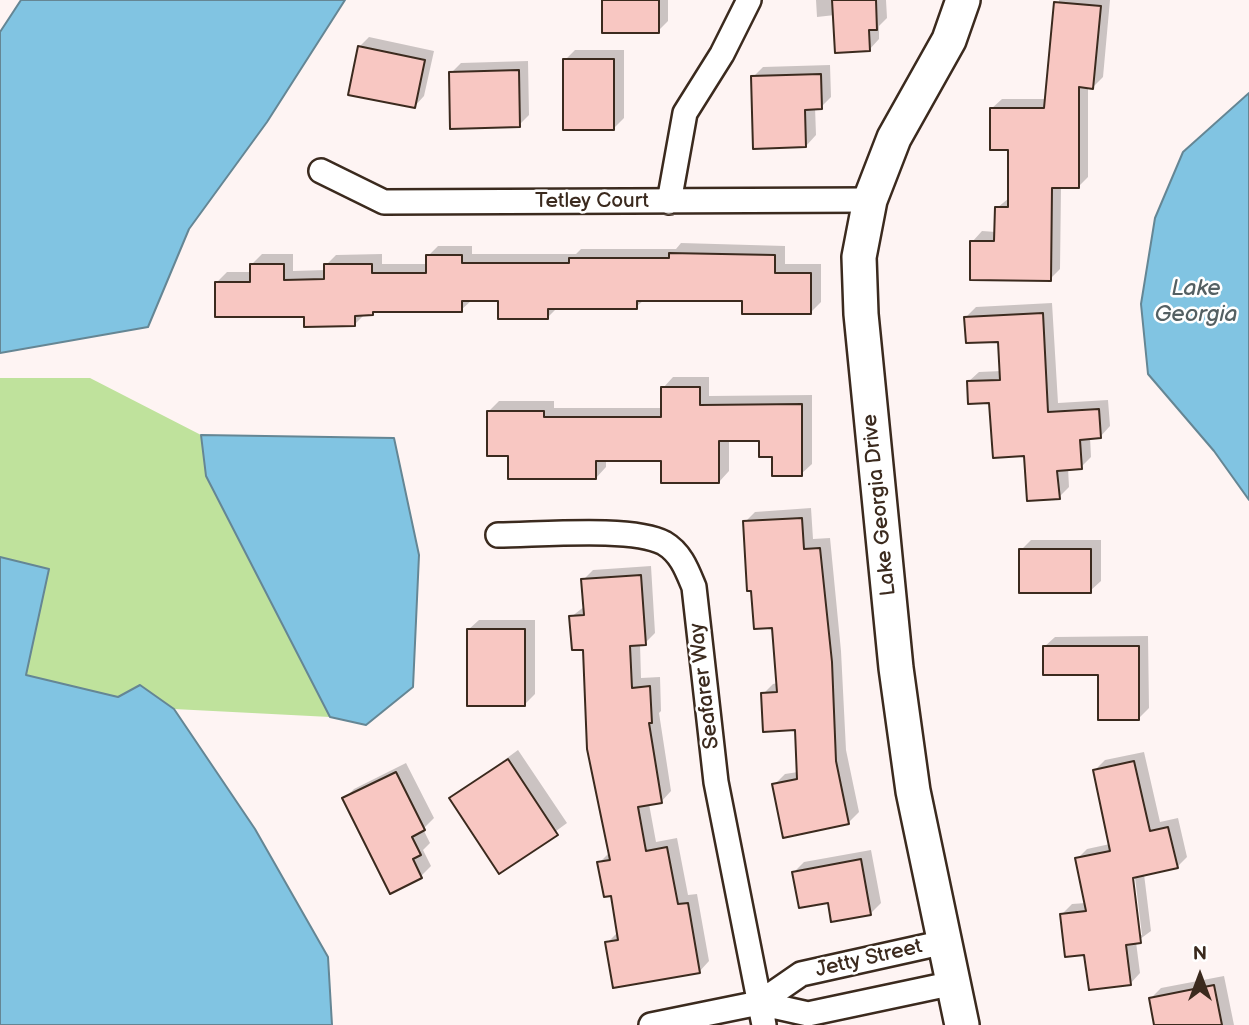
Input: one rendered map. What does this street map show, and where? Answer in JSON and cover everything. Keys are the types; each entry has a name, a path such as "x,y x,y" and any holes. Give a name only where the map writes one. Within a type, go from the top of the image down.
{"street":[{"path":"669,202 685,113 722,54 749,0"},
{"name":"Lake Georgia Drive","path":"962,1025 913,791 896,668 861,314 859,257 870,201 894,138 949,40 963,0"},
{"name":"Tetley Court","path":"321,171 384,202 870,201"},
{"name":"Seafarer Way","path":"498,535 639,535 665,543 684,561 694,587 716,782 761,1014"},
{"name":"Jetty Street","path":"761,1014 802,974 945,942"},
{"name":"Jetty Street","path":"651,1025 761,1014 808,1014 954,983"}],"green space":[{"path":"0,378 90,378 201,435 206,476 330,717 174,709 140,685 118,698 26,675 49,570 0,557"}],"water":[{"path":"21,0 345,0 267,122 189,229 148,327 0,353 0,32"},
{"name":"Lake Georgia","path":"1249,93 1249,500 1214,451 1148,374 1141,304 1155,218 1183,152"},
{"path":"201,435 394,438 419,555 413,687 366,725 330,717 206,476"},
{"path":"0,557 49,569 26,675 118,697 140,685 174,709 255,829 328,957 332,1025 0,1025"}],"building":[{"path":"602,0 659,0 659,33 602,33"},
{"path":"832,0 876,0 877,30 869,30 870,51 835,53"},
{"path":"1054,2 1101,6 1093,89 1079,87 1079,188 1052,188 1051,281 970,280 970,241 994,241 995,207 1008,207 1008,150 990,150 990,108 1044,108"},
{"path":"358,46 425,60 415,108 348,95"},
{"path":"563,59 614,59 614,130 563,130"},
{"path":"519,70 520,127 450,129 449,72"},
{"path":"821,74 822,109 805,110 806,147 753,149 751,76"},
{"path":"669,253 775,255 775,273 811,273 811,314 742,314 742,301 637,301 637,309 548,309 548,319 498,319 498,301 462,301 462,312 373,312 373,315 355,316 355,326 304,327 304,317 215,317 215,282 250,282 250,264 284,264 284,280 324,279 324,264 372,264 372,273 426,273 426,255 462,255 462,263 569,263 569,258 669,258"},
{"path":"1043,313 1048,412 1099,409 1101,438 1080,440 1082,469 1057,471 1060,499 1027,501 1024,456 993,458 989,403 968,404 967,381 1000,380 998,342 966,343 964,317"},
{"path":"661,387 700,387 700,405 802,404 802,476 772,476 772,457 759,457 759,441 719,441 719,483 661,483 661,461 596,461 596,479 508,479 508,456 487,456 487,411 544,411 544,417 661,417"},
{"path":"802,518 804,549 820,548 832,662 836,761 849,824 783,838 772,784 797,779 795,730 763,732 761,693 777,692 772,628 754,629 751,591 747,591 743,521"},
{"path":"1019,549 1091,549 1091,593 1019,593"},
{"path":"641,575 646,645 630,646 632,688 650,686 652,723 649,723 662,803 638,807 646,851 667,847 678,904 688,903 700,973 613,988 605,942 618,940 611,896 604,897 597,862 610,860 587,749 583,650 572,650 569,616 584,615 581,579"},
{"path":"467,629 525,629 525,706 467,706"},
{"path":"1043,646 1139,646 1139,720 1098,720 1098,675 1043,675"},
{"path":"508,759 558,835 499,874 449,798"},
{"path":"1134,761 1150,831 1168,827 1178,868 1133,878 1141,943 1126,945 1131,985 1089,990 1084,955 1065,957 1060,914 1086,911 1075,858 1110,851 1093,770"},
{"path":"396,772 425,830 412,837 421,855 413,859 422,878 390,894 342,798"},
{"path":"861,859 871,915 831,922 828,903 799,908 792,872"},
{"path":"1214,985 1222,1025 1154,1025 1149,998"}]}
